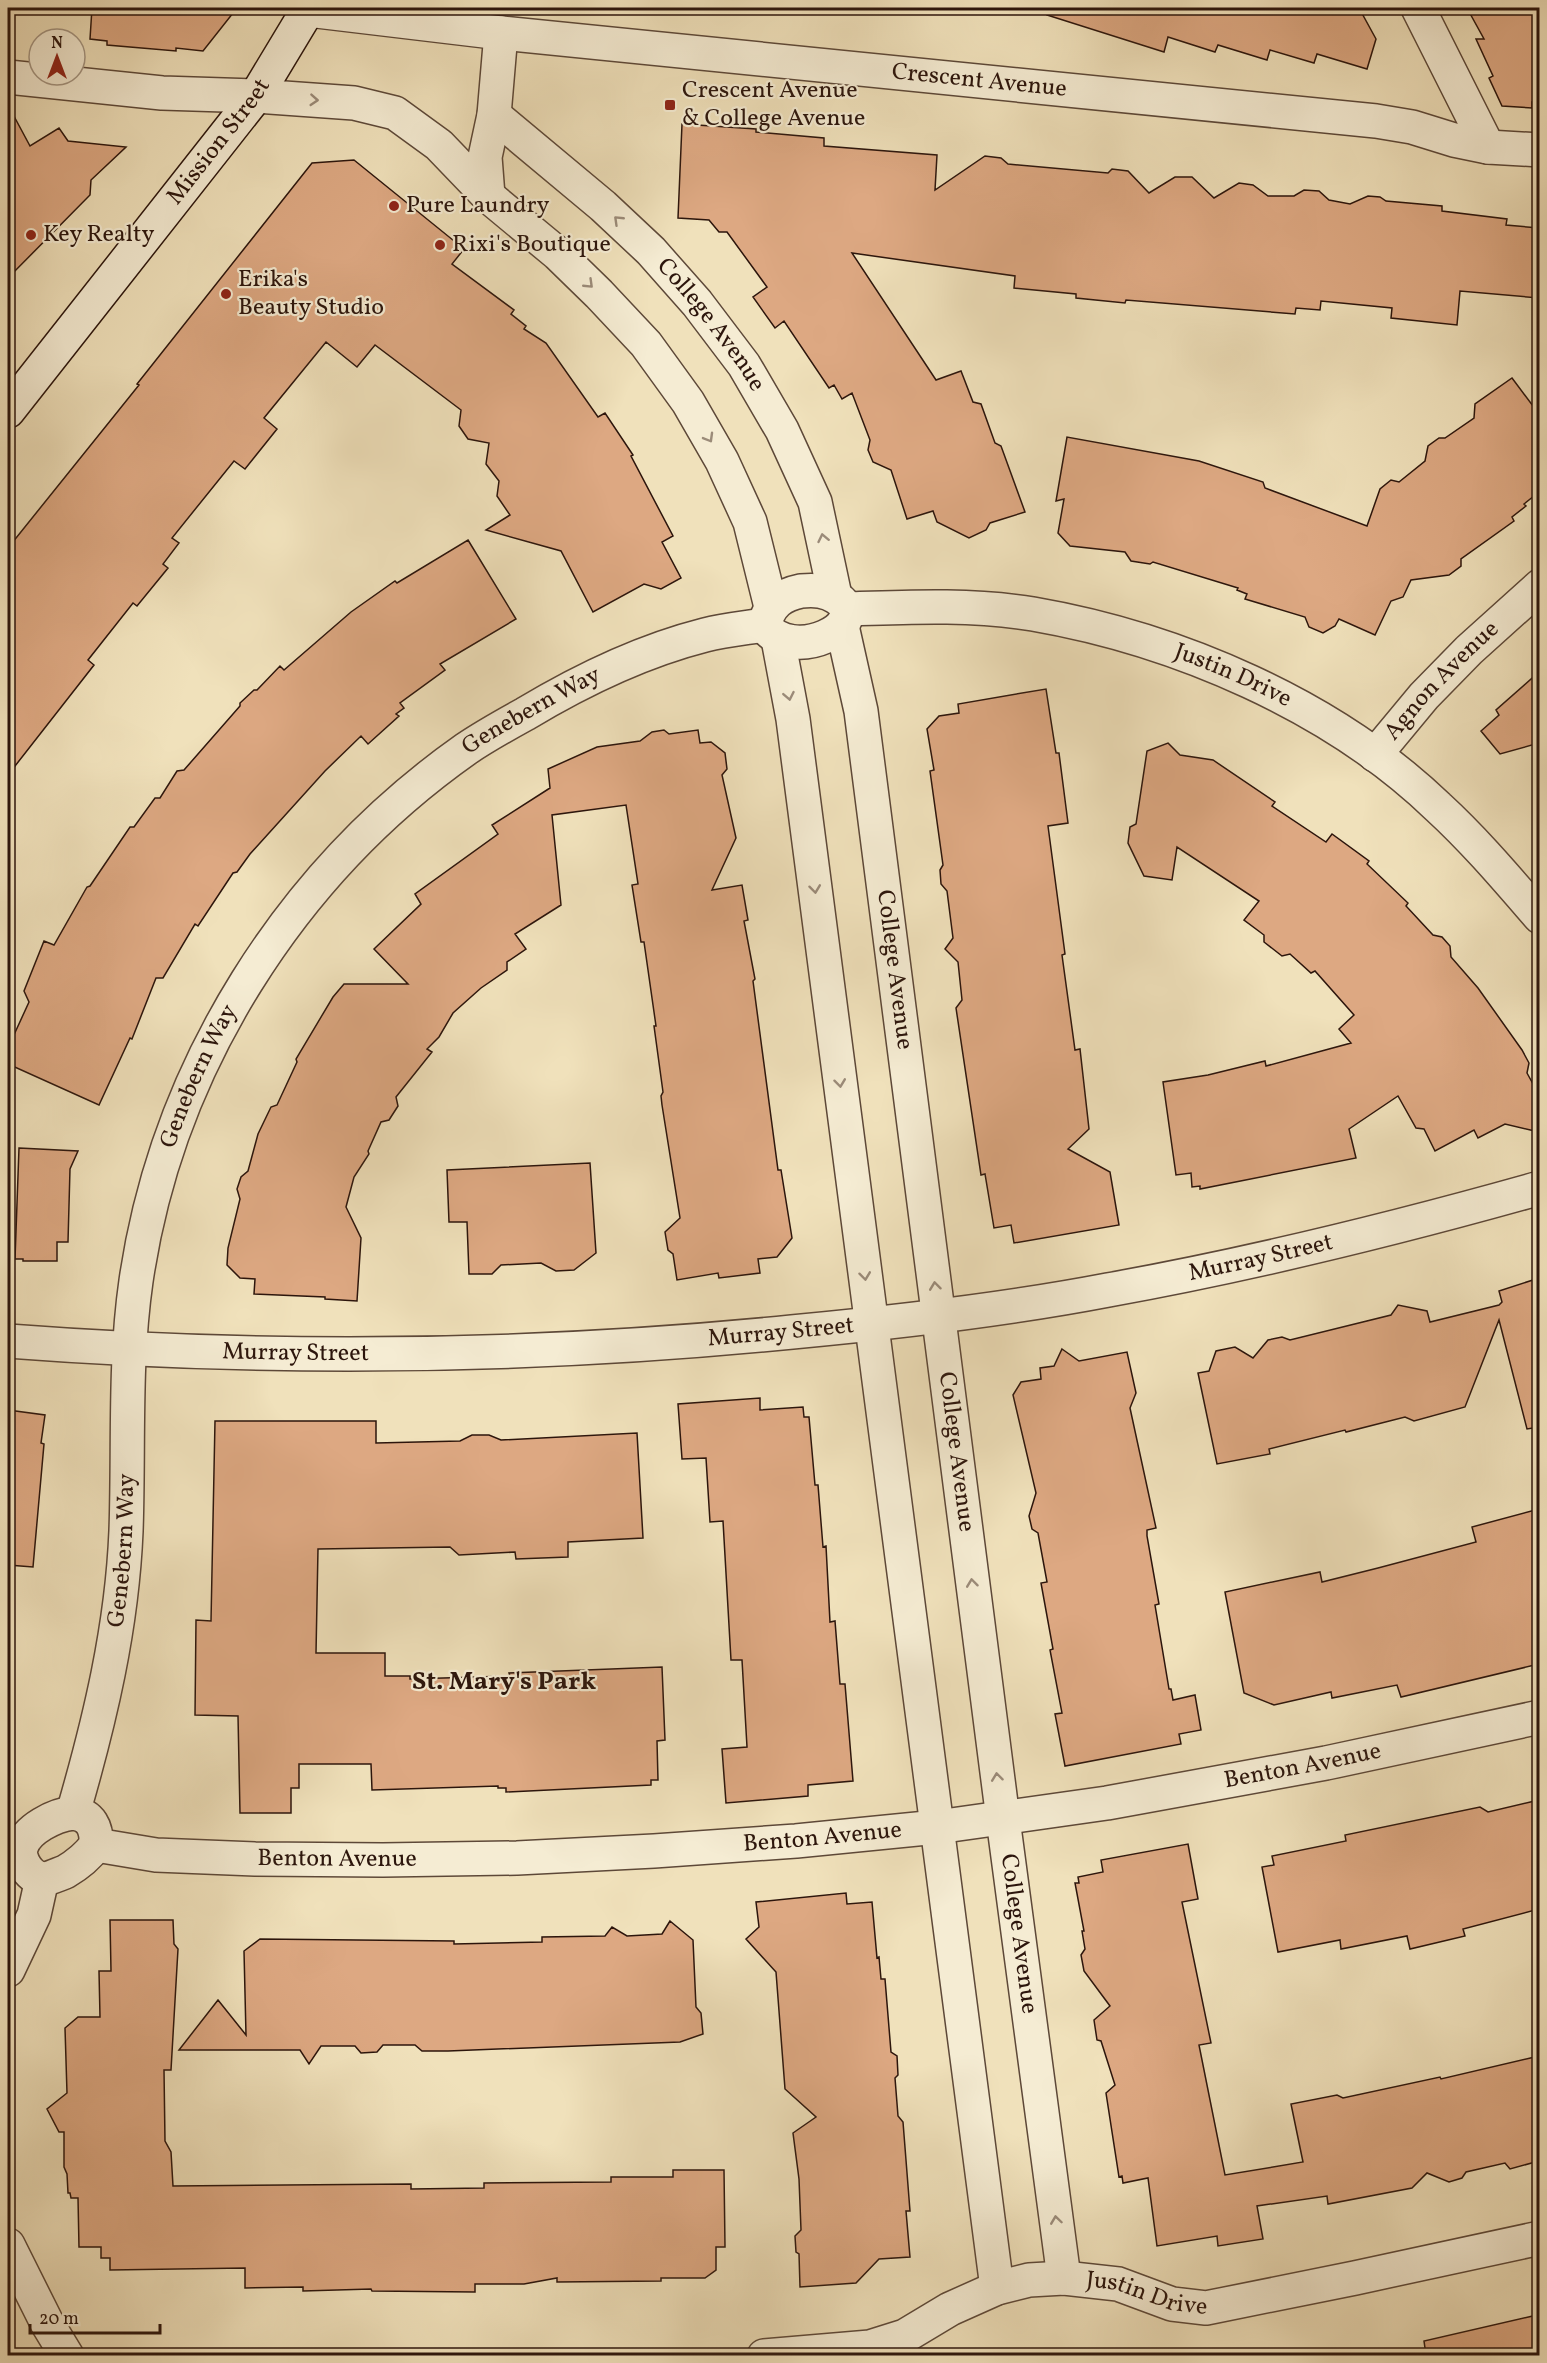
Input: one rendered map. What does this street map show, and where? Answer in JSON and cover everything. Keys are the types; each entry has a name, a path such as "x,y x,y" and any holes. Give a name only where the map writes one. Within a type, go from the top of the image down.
{"street":[{"path":"1418,8 1488,147"},
{"name":"Crescent Avenue","path":"309,9 501,33 1376,121 1412,127 1454,140 1488,147 1539,150"},
{"name":"Mission Street","path":"8,411 256,96 309,9"},
{"path":"488,196 485,157 494,115 501,33"},
{"path":"8,77 162,93 256,96 354,103 395,113 439,145 488,196 558,254 646,344 688,402 722,461 750,522 793,719 997,2288"},
{"name":"College Avenue","path":"494,115 603,206 651,251 698,303 744,365 782,430 815,502 841,610 861,711 1064,2278"},
{"name":"Agnon Avenue","path":"1375,755 1424,696 1469,650 1539,586"},
{"path":"801,591 820,591 841,610 829,636 812,641 794,642 771,624 782,596 801,591"},
{"name":"Justin Drive","path":"841,610 941,606 1032,614 1124,634 1215,665 1301,707 1375,755 1437,806 1496,866 1539,917"},
{"name":"Genebern Way","path":"73,1813 95,1737 110,1670 120,1599 126,1533 129,1350 136,1281 151,1203 177,1122 213,1039 266,949 322,878 388,811 467,748 552,697 630,660 705,635 771,624"},
{"name":"Murray Street","path":"8,1341 129,1350 317,1354 510,1352 691,1342 871,1325 1107,1291 1292,1252 1539,1188"},
{"name":"Benton Avenue","path":"96,1845 156,1855 255,1859 506,1858 654,1851 937,1827 1003,1820 1224,1782 1539,1717"},
{"path":"73,1813 83,1814 92,1823 97,1834 96,1845 90,1854 72,1867 62,1873 42,1879 32,1875 14,1848 42,1824 53,1818 73,1813"},
{"path":"8,1970 34,1915 42,1879"},
{"name":"Justin Drive","path":"764,2355 870,2347 905,2336 950,2309 997,2288 1029,2280 1064,2278 1118,2284 1172,2304 1206,2307 1355,2278 1539,2238"},
{"path":"8,2245 47,2323 67,2355"}],"building":[{"path":"92,8 237,8 203,51 176,48 176,51 107,45 107,41 90,39"},
{"path":"1049,8 1359,8 1376,39 1367,69 1317,54 1314,63 1270,50 1267,60 1218,45 1215,52 1168,37 1164,52 1047,15"},
{"path":"1467,8 1539,8 1539,102 1532,102 1532,108 1502,106 1489,78 1493,76 1476,39 1484,39"},
{"path":"8,105 30,146 59,128 68,141 126,147 91,180 90,195 8,278"},
{"path":"682,124 756,129 756,132 824,138 824,146 937,155 935,190 985,156 1001,158 1008,164 1108,173 1112,169 1128,171 1149,193 1175,177 1192,177 1214,198 1239,183 1253,185 1268,196 1294,196 1304,190 1319,191 1329,200 1350,204 1368,196 1380,197 1386,201 1442,206 1442,211 1507,219 1506,225 1539,228 1539,298 1460,291 1457,325 1391,318 1392,308 1321,301 1320,310 1296,308 1295,314 1076,298 1076,294 1014,288 1015,276 852,253 936,380 961,371 973,402 981,404 995,443 1001,446 1025,512 990,523 986,530 969,538 937,522 933,511 907,519 891,470 873,462 868,450 870,440 852,393 842,399 834,385 829,388 784,321 775,328 753,297 767,287 727,232 719,232 709,220 678,218"},
{"path":"354,160 464,249 452,264 514,310 511,314 526,326 524,329 546,343 598,417 605,413 633,455 631,456 673,536 662,542 681,578 661,589 644,584 593,612 561,551 486,530 510,515 497,496 499,481 486,464 489,443 468,439 459,426 461,410 375,345 357,367 326,342 264,418 277,429 245,469 234,461 172,538 179,543 163,564 168,568 137,606 133,603 88,660 94,665 8,775 8,548 139,385 137,384 312,163"},
{"path":"1512,378 1539,414 1539,492 1512,517 1514,521 1461,559 1461,566 1449,575 1411,580 1403,597 1391,601 1375,635 1339,619 1335,626 1323,633 1309,627 1305,617 1245,599 1247,594 1237,590 1238,588 1153,562 1150,564 1131,561 1125,552 1070,546 1058,533 1064,499 1056,501 1067,437 1199,461 1263,482 1265,488 1367,526 1380,489 1391,480 1399,482 1425,461 1428,446 1439,438 1445,438 1474,418 1475,404"},
{"path":"468,540 516,619 440,664 445,670 400,703 404,708 396,714 399,716 368,744 361,736 325,771 250,854 237,872 233,873 198,926 195,924 163,978 156,978 132,1039 130,1038 99,1105 8,1064 8,1039 13,1037 29,1002 24,991 44,941 54,945 87,887 90,886 130,827 134,827 155,798 160,798 177,771 184,770 240,706 240,703 254,690 257,690 280,666 284,670 351,612 395,581 397,583"},
{"path":"1539,672 1539,743 1500,754 1481,731 1499,715 1496,710"},
{"path":"1046,689 1056,753 1059,753 1068,823 1048,826 1065,954 1062,955 1075,1050 1080,1049 1089,1129 1068,1149 1110,1172 1119,1225 1014,1243 1011,1225 994,1228 985,1174 981,1175 956,1008 962,1000 958,962 945,949 953,938 947,891 941,884 940,870 943,865 930,771 934,770 927,729 939,716 959,713 958,704"},
{"path":"664,730 669,734 698,730 700,743 711,742 725,753 727,769 722,775 736,838 712,890 742,885 748,920 744,921 755,979 753,981 778,1170 781,1170 792,1238 777,1257 758,1259 760,1273 719,1278 718,1273 677,1280 673,1254 668,1250 665,1232 680,1218 662,1105 663,1092 654,1026 656,1026 644,942 641,942 632,885 638,884 626,805 552,815 561,905 515,934 526,949 507,962 507,970 481,988 453,1013 439,1037 427,1049 432,1052 396,1097 398,1106 389,1120 381,1122 368,1151 369,1154 354,1177 346,1207 361,1238 357,1301 325,1299 325,1297 254,1294 255,1279 240,1278 227,1265 228,1248 240,1199 237,1189 241,1177 248,1171 258,1134 271,1107 277,1105 297,1062 296,1059 333,997 344,984 408,984 374,949 421,904 415,894 498,834 492,825 550,788 548,769 597,747 640,741 652,732"},
{"path":"1168,743 1180,755 1213,760 1275,802 1272,806 1326,842 1332,834 1369,861 1367,864 1408,903 1406,906 1433,935 1442,937 1450,946 1451,957 1478,988 1529,1063 1527,1073 1539,1095 1539,1132 1505,1124 1478,1138 1474,1130 1435,1151 1424,1129 1416,1128 1398,1096 1349,1129 1356,1158 1200,1189 1200,1186 1192,1187 1191,1173 1176,1175 1163,1082 1208,1075 1265,1061 1266,1066 1351,1043 1339,1029 1354,1015 1315,971 1311,973 1290,954 1282,956 1264,942 1264,935 1244,920 1259,901 1177,847 1172,880 1144,876 1128,843 1130,827 1136,824 1147,751"},
{"path":"19,1148 78,1151 70,1169 68,1242 57,1242 57,1261 15,1259"},
{"path":"590,1163 596,1253 574,1270 556,1271 541,1263 501,1265 492,1274 469,1274 467,1222 449,1222 447,1170"},
{"path":"1539,1278 1539,1427 1527,1429 1499,1320 1465,1407 1414,1421 1405,1417 1346,1432 1345,1430 1269,1449 1270,1454 1217,1464 1198,1373 1209,1371 1216,1351 1235,1347 1253,1358 1268,1340 1282,1337 1290,1340 1391,1315 1398,1305 1427,1311 1430,1322 1499,1305 1502,1302 1499,1291"},
{"path":"1062,1349 1079,1361 1127,1352 1136,1393 1130,1408 1156,1528 1147,1530 1147,1536 1159,1604 1155,1605 1169,1689 1171,1689 1173,1700 1195,1695 1201,1730 1179,1734 1181,1744 1065,1766 1055,1714 1062,1713 1041,1583 1047,1582 1038,1533 1032,1529 1029,1516 1036,1493 1013,1395 1021,1382 1041,1379 1040,1368 1054,1366"},
{"path":"760,1398 760,1410 803,1407 804,1417 809,1417 823,1547 826,1546 830,1622 835,1621 840,1684 845,1684 853,1781 808,1785 808,1796 726,1803 722,1749 747,1747 742,1660 731,1660 723,1521 710,1522 706,1458 682,1459 678,1404"},
{"path":"8,1410 45,1415 33,1567 8,1565"},
{"path":"215,1421 376,1421 376,1443 460,1441 472,1435 489,1435 501,1440 637,1433 643,1538 568,1542 568,1557 516,1559 515,1552 459,1555 450,1547 318,1549 316,1653 385,1653 385,1676 410,1676 410,1679 662,1667 665,1740 657,1741 658,1780 651,1780 651,1785 506,1792 506,1788 498,1788 498,1786 372,1790 371,1764 299,1764 299,1788 291,1788 291,1813 240,1813 238,1716 195,1715 196,1620 211,1621"},
{"path":"1539,1509 1539,1664 1401,1697 1397,1685 1332,1698 1331,1692 1274,1705 1244,1693 1225,1592 1320,1572 1322,1582 1378,1568 1476,1542 1472,1527"},
{"path":"1539,1800 1539,1909 1463,1929 1465,1936 1410,1949 1407,1936 1341,1949 1340,1940 1278,1952 1262,1867 1274,1865 1272,1856 1346,1841 1345,1835 1480,1807 1488,1812"},
{"path":"1188,1844 1198,1899 1182,1902 1211,2043 1199,2045 1225,2175 1303,2162 1291,2104 1337,2095 1343,2098 1440,2077 1441,2079 1539,2056 1539,2161 1510,2169 1505,2163 1466,2172 1462,2178 1449,2182 1427,2173 1412,2188 1328,2204 1327,2196 1257,2206 1263,2239 1218,2246 1217,2236 1157,2246 1148,2178 1123,2183 1122,2176 1119,2177 1106,2093 1115,2085 1101,2041 1097,2040 1094,2020 1110,2006 1084,1971 1081,1955 1085,1949 1082,1931 1084,1931 1075,1883 1079,1883 1078,1877 1103,1872 1101,1860"},
{"path":"846,1893 847,1904 872,1902 877,1958 879,1957 881,1979 885,1979 891,2052 897,2056 898,2075 895,2078 898,2116 903,2122 910,2211 906,2211 910,2257 879,2259 856,2283 800,2287 799,2254 796,2252 795,2236 801,2230 799,2179 793,2133 816,2117 785,2089 776,1972 746,1939 759,1927 756,1902"},
{"path":"110,1920 173,1920 174,1944 178,1949 171,2070 164,2070 165,2141 171,2152 173,2186 411,2184 411,2189 484,2188 484,2183 611,2182 611,2177 673,2177 673,2170 724,2170 725,2247 716,2247 716,2270 705,2278 661,2278 661,2281 557,2282 557,2278 524,2284 475,2284 475,2292 372,2291 371,2289 303,2291 303,2287 245,2288 245,2268 110,2270 110,2258 101,2258 101,2247 79,2247 78,2198 71,2198 68,2193 67,2174 64,2167 64,2132 59,2132 47,2109 67,2093 65,2028 78,2017 100,2017 99,1971 111,1971"},
{"path":"670,1921 693,1940 696,2007 701,2013 703,2034 680,2042 448,2051 422,2051 415,2045 383,2045 377,2052 361,2053 355,2046 321,2046 309,2064 300,2050 179,2050 218,2000 246,2035 244,1951 260,1939 454,1941 454,1944 542,1942 542,1937 605,1936 612,1927 627,1936 662,1934"},
{"path":"1533,2316 1539,2355 1426,2355 1424,2341"}],"place":[{"name":"Crescent Avenue & College Avenue","path":"670,105"},
{"name":"Pure Laundry","path":"394,206"},
{"name":"Key Realty","path":"31,235"},
{"name":"Rixi's Boutique","path":"440,245"},
{"name":"Erika's Beauty Studio","path":"226,294"}],"district":[{"name":"St. Mary's Park","path":"504,1682"}]}
